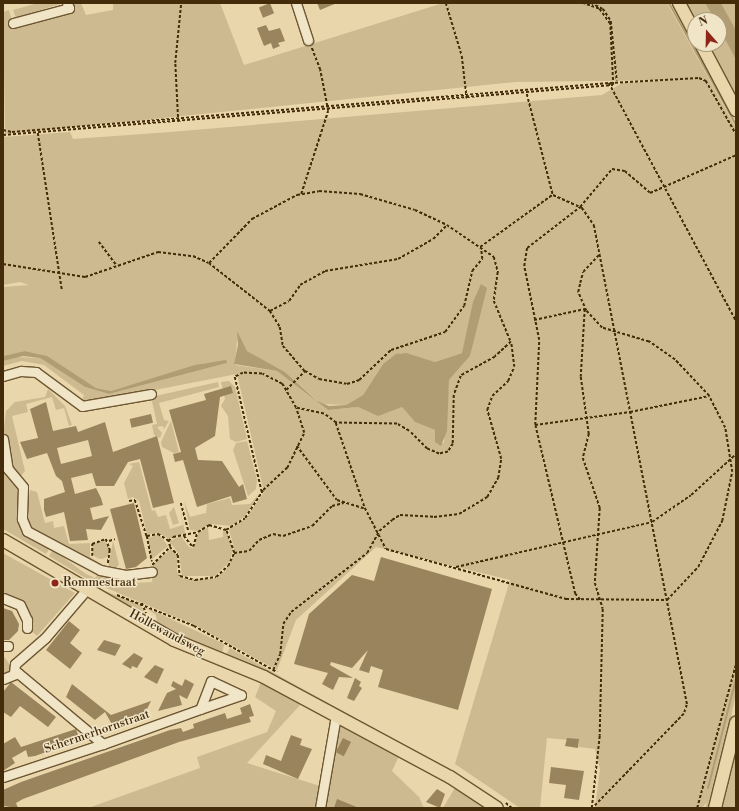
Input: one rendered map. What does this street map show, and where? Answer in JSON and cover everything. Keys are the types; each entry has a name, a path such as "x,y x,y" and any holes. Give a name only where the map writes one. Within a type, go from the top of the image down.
{"main road":[{"path":"679,3 687,18"},
{"path":"705,52 736,110"},
{"name":"Hollewandsweg","path":"3,540 186,646 264,677 450,777 497,808"},
{"path":"715,808 736,723"}],"street":[{"path":"13,23 69,8 67,3"},
{"path":"296,3 308,40"},
{"path":"3,376 21,371 36,372 82,406 151,394"},
{"path":"3,439 8,469 23,487 25,528 106,568 126,575 152,572"},
{"path":"14,673 15,664 45,638 87,589"},
{"path":"3,598 20,605 27,620 26,628"},
{"path":"3,679 14,673"},
{"path":"14,673 103,744"},
{"name":"Schermerhornstraat","path":"3,777 103,744 200,709"},
{"path":"320,808 336,715"}],"path":[{"path":"178,122 175,63 181,3"},
{"path":"446,3 462,56 467,99"},
{"path":"3,135 328,111 611,86 614,82 608,20 599,9 582,3"},
{"path":"591,3 603,9 611,21 617,82"},
{"path":"301,194 328,111 320,70 308,40"},
{"path":"3,130 12,132 466,93 614,82 699,78 706,81 736,134"},
{"path":"609,83 736,321"},
{"path":"527,94 553,195"},
{"path":"38,133 57,270 62,290"},
{"path":"580,600 575,594 535,425 540,358 524,266 527,248 580,207 612,169 625,171 650,193 736,155"},
{"path":"210,263 252,219 301,194 319,191 360,194 415,210 448,225 494,257 498,272 494,302 511,342 514,366 508,381 492,396 487,410 501,459 498,478 487,497 469,510 448,516 400,515 379,531 367,553 291,612 283,624 280,654 273,670"},
{"path":"553,195 580,207 594,225 667,600 685,711 593,808"},
{"path":"480,247 553,195"},
{"path":"270,311 289,301 300,285 326,271 398,259 433,239 448,225"},
{"path":"99,242 117,266"},
{"path":"3,264 57,270 85,277 158,252 193,256 210,263 270,311 280,327 283,346 305,371 319,379 347,384 359,380 390,350 445,332 464,306 472,271 482,259 480,247"},
{"path":"296,408 324,414 336,423 365,508 379,531 386,549 580,600 598,598 667,600 693,574 716,534 729,496 730,459 725,428 709,396 676,360 659,348 637,337 602,328 593,320 578,292 583,272 600,254"},
{"path":"534,320 585,309 581,377 588,419 583,458 600,508 595,583 602,610 601,712 593,808"},
{"path":"336,423 397,424 427,449 439,454 448,452 453,444 454,395 461,376 495,357 511,342"},
{"path":"286,390 300,378 305,371"},
{"path":"147,536 158,534 169,540 184,536 189,532 198,532 209,525 226,530 245,518 262,492 283,473 304,433 296,408 286,390 262,374 235,377 262,492"},
{"path":"535,425 588,419 709,396"},
{"path":"297,446 337,500 365,508"},
{"path":"454,568 652,522 691,495 736,454"},
{"path":"129,501 135,500 147,536 152,563 152,572"},
{"path":"181,503 189,532"},
{"path":"234,553 249,551 259,540 273,534 283,536 312,526 332,506 344,503"},
{"path":"169,540 170,547 178,555 179,575 195,580 221,575 234,553 226,530"},
{"path":"184,536 193,547 198,532"},
{"path":"97,560 90,553 92,544 102,538 108,541 115,539"},
{"path":"106,568 108,541"},
{"path":"152,563 170,547"},
{"path":"104,562 106,568"},
{"name":"Hollewandsweg","path":"110,592 194,626 284,676"},
{"path":"697,808 736,663"}],"shaded area":[{"path":"38,3 63,3 16,18 13,10"},
{"path":"69,3 81,3 86,15 113,10 113,3 220,3 244,65 443,3 667,3 687,39 687,52 694,52 736,128 736,694 711,808 705,808 707,802 702,808 595,808 600,769 595,749 579,747 579,741 547,738 540,808 520,808 455,764 510,580 376,547 296,620 277,670 195,625 92,582 49,556 54,548 63,551 60,555 86,574 95,578 99,573 117,577 117,584 152,582 153,564 171,549 177,555 177,572 183,579 213,579 225,571 235,552 229,529 247,517 264,492 237,374 93,402 82,401 84,395 44,365 22,361 3,366 3,361 17,357 40,358 85,387 109,394 227,363 206,363 111,391 96,388 39,354 25,351 3,356 3,287 29,285 20,282 3,285 3,137 70,132 73,139 170,132 602,95 622,83 677,80 516,82 5,134 3,12 9,10 13,25","holes":["482,302 470,356 449,380 444,443 435,442 435,430 415,422 402,407 372,413 358,407 328,410 277,371 235,365 237,340 247,351 285,372 321,404 346,405 363,395 383,364 401,353 435,362 462,353"]},
{"path":"686,3 705,3 710,12 691,12"},
{"path":"705,3 721,3 726,12 710,12"},
{"path":"721,3 736,3 736,30 727,12"},
{"path":"727,14 736,30 736,60 727,43"},
{"path":"727,43 736,60 736,98 712,52 727,52"},
{"path":"481,284 487,288 470,356 449,380 447,431 441,446 435,442 435,430 415,422 402,407 378,416 358,407 328,410 277,371 234,364 238,345 237,331 247,351 285,372 317,401 329,406 346,405 363,395 383,364 396,354 406,353 435,362 462,353 473,302"},
{"path":"25,351 47,356 96,388 111,391 195,365 226,360 227,363 109,394 85,387 40,358 23,356 3,361 3,356"},
{"path":"229,381 235,387 247,439 236,442 230,439 228,416 221,406 225,399 221,382"},
{"path":"218,382 219,387 159,403 164,420 169,421 164,429 163,426 157,427 162,433 160,438 154,435 152,425 157,424 151,397"},
{"path":"48,389 65,406 72,425 69,426 64,408 56,410 52,397 26,404 28,412 12,416 25,471 20,477 12,471 3,435 6,411 15,402 45,397"},
{"path":"171,421 179,452 174,453 162,447 161,442"},
{"path":"247,441 257,480 256,489 248,496 233,450 236,443"},
{"path":"3,450 20,486 20,519 51,546 46,554 3,529"},
{"path":"139,462 152,511 155,510 158,517 166,515 170,529 183,525 180,508 185,533 169,539 159,533 147,534 139,501 133,497 128,499 124,483 133,466 129,464"},
{"path":"30,490 37,492 45,523 53,521 54,528 64,526 69,544 90,543 90,557 104,566 36,533 25,524"},
{"path":"260,493 245,516 231,526 211,524 197,531 190,530 184,501 190,517 206,513 207,504 230,498 232,505 250,504"},
{"path":"174,507 179,523 173,525 169,513"},
{"path":"208,527 209,540 223,537 223,529 228,535 233,549 230,561 215,576 182,576 179,554 169,541 181,536 189,547 194,548 198,533"},
{"path":"3,533 90,585 141,605 144,615 110,599 3,537"},
{"path":"159,534 168,546 151,560 148,538"},
{"path":"97,541 105,541 110,546 108,557 105,559 97,559 92,554 92,546"},
{"path":"113,541 119,564 116,569 108,569"},
{"path":"3,553 75,593 37,636 30,630 31,615 25,603 3,592"},
{"path":"143,606 224,644 222,655 173,632 157,622 156,615"},
{"path":"230,648 352,716 349,717 225,656"},
{"path":"3,655 13,669 3,675"},
{"path":"261,682 302,703 247,763 320,786 317,808 88,808 200,768 197,757 267,732 276,711 255,697"},
{"path":"344,725 399,756 392,771 419,797 424,808 322,808 338,727"},
{"path":"736,749 736,808 721,808 727,784"},
{"path":"456,786 489,808 443,808"}],"building":[{"path":"270,3 274,13 263,18 259,7"},
{"path":"317,3 337,3 320,10"},
{"path":"266,25 269,31 280,28 285,41 278,43 280,46 273,49 271,43 264,46 257,28"},
{"path":"231,386 233,393 220,397 215,436 195,448 198,460 222,461 239,487 243,484 247,499 233,503 231,496 197,507 183,460 175,462 173,454 181,452 169,410 206,400 204,394"},
{"path":"46,402 53,431 76,426 78,432 105,422 113,452 157,436 174,503 153,508 140,459 128,462 114,486 96,486 92,473 71,478 75,494 96,488 103,505 90,508 93,520 109,516 101,530 86,529 88,540 70,541 64,512 46,517 44,510 44,499 65,492 62,481 56,476 47,453 27,459 20,442 38,438 30,409","holes":["88,440 92,456 61,464 57,448"]},
{"path":"151,414 153,423 132,428 130,419"},
{"path":"134,503 147,558 136,567 126,569 110,509"},
{"path":"381,557 492,589 458,710 378,687 383,670 371,666 369,673 359,670 368,650 352,668 331,662 330,665 353,678 339,677 333,690 322,684 328,673 294,664 309,614 352,575 374,581"},
{"path":"3,608 12,611 19,624 18,631 9,640 3,640"},
{"path":"69,621 80,630 70,643 82,653 70,669 46,650"},
{"path":"104,640 121,645 115,656 97,650"},
{"path":"134,653 143,658 137,668 132,666 131,669 122,664"},
{"path":"155,665 164,669 157,684 144,677"},
{"path":"355,678 361,682 359,686 362,688 354,701 347,698"},
{"path":"185,679 194,684 187,699 179,695 182,705 158,711 167,693 176,689 171,686 173,681 182,686"},
{"path":"11,682 56,717 48,727 20,706 11,717 3,712 3,692"},
{"path":"72,684 111,715 151,701 142,719 114,728 105,712 95,720 66,697"},
{"path":"250,704 254,716 249,717 251,722 179,742 23,799 16,803 18,808 3,806 3,790 21,782 170,730 181,728 183,732 194,728 193,724 225,713 227,719 242,714 240,708"},
{"path":"76,729 80,740 35,756 28,757 26,750 12,758 15,763 3,771 3,744 15,737 21,747"},
{"path":"291,735 302,739 300,745 312,749 298,779 263,764 266,755 281,761"},
{"path":"343,738 351,742 344,756 336,752"},
{"path":"567,738 579,739 578,748 565,746"},
{"path":"551,767 584,771 579,800 564,798 566,785 549,783"},
{"path":"437,789 445,794 440,808 426,802"},
{"path":"337,799 359,808 334,808"}],"waterway":[{"path":"669,3 736,125"},
{"path":"708,788 736,679"}],"place":[{"name":"Rommestraat","path":"55,583"}]}
